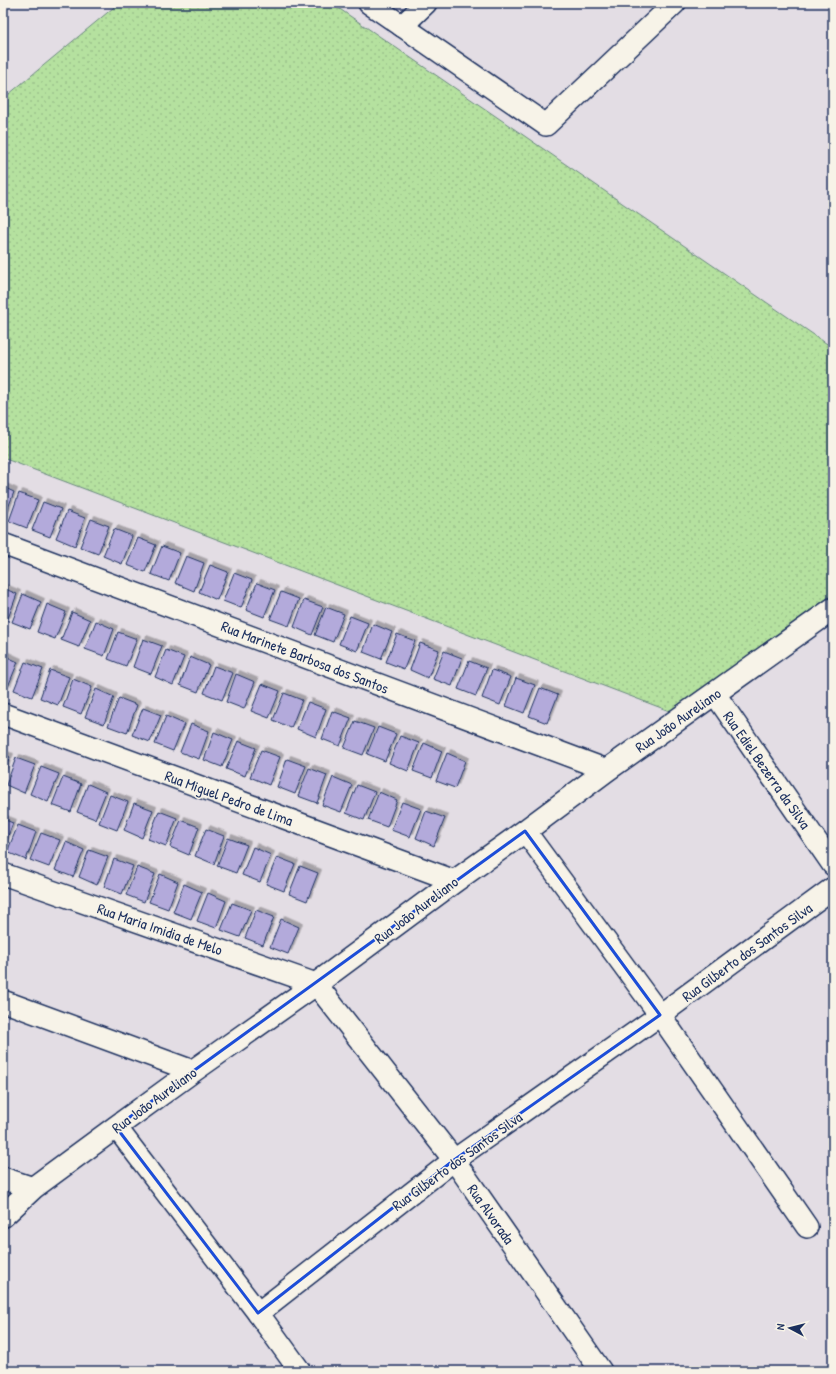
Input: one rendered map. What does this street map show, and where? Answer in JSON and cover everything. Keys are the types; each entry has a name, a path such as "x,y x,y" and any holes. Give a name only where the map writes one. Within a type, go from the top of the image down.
{"street":[{"path":"369,3 546,125 675,3"},
{"path":"402,26 426,3"},
{"name":"Rua Marinete Barbosa dos Santos","path":"3,544 607,770"},
{"name":"Rua João Aureliano","path":"3,1216 33,1188 116,1127 316,984 455,881 525,832 607,770 833,609"},
{"name":"Rua Ediel Bezerra da Silva","path":"715,694 833,865"},
{"name":"Rua Miguel Pedro de Lima","path":"3,714 455,881"},
{"path":"525,832 660,1015 807,1227"},
{"name":"Rua Maria Imidia de Melo","path":"3,874 316,984"},
{"name":"Rua Gilberto dos Santos Silva","path":"258,1313 454,1160 660,1015 833,888"},
{"name":"Rua Alvorada","path":"316,984 454,1160 601,1371"},
{"path":"3,1001 194,1070"},
{"path":"116,1127 258,1313 300,1371"},
{"path":"3,1178 33,1188"}],"highlighted area":[{"path":"525,831 660,1015 454,1160 258,1313 116,1127"}],"green space":[{"path":"119,3 331,3 833,348 833,594 672,712 3,458 3,99"}],"building":[{"path":"3,487 14,492 4,519 3,519"},
{"path":"19,493 38,500 27,528 9,521"},
{"path":"43,502 61,509 50,537 32,530"},
{"path":"67,511 85,518 75,546 56,538"},
{"path":"91,519 109,526 98,554 80,547"},
{"path":"114,529 132,536 122,564 103,556"},
{"path":"138,538 156,545 145,572 127,565"},
{"path":"162,546 180,553 169,581 151,574"},
{"path":"186,556 204,563 194,591 175,583"},
{"path":"210,565 228,572 217,600 199,592"},
{"path":"234,573 252,580 241,608 223,601"},
{"path":"257,583 275,590 264,617 246,610"},
{"path":"3,588 17,594 7,621 3,619"},
{"path":"281,592 299,599 289,626 270,619"},
{"path":"23,594 41,602 30,629 12,622"},
{"path":"304,600 323,607 312,635 294,627"},
{"path":"47,604 66,612 55,639 37,632"},
{"path":"326,607 344,614 333,642 315,635"},
{"path":"72,612 90,620 79,647 61,640"},
{"path":"350,616 368,623 357,651 339,644"},
{"path":"96,621 114,629 104,656 85,649"},
{"path":"373,624 392,632 381,659 363,652"},
{"path":"118,632 137,639 126,666 108,659"},
{"path":"397,634 415,641 404,669 386,662"},
{"path":"143,639 162,646 151,674 133,667"},
{"path":"420,643 439,650 428,678 410,670"},
{"path":"166,650 184,657 173,685 155,677"},
{"path":"444,651 462,658 452,686 433,679"},
{"path":"3,655 18,662 7,689 3,687"},
{"path":"190,657 209,665 198,692 180,685"},
{"path":"469,661 487,668 476,696 458,689"},
{"path":"25,662 43,669 32,697 14,690"},
{"path":"214,666 233,673 222,700 204,693"},
{"path":"50,670 69,677 58,705 40,698"},
{"path":"492,670 511,677 500,705 482,698"},
{"path":"236,674 255,682 244,709 226,702"},
{"path":"516,678 535,685 524,713 506,706"},
{"path":"73,679 92,687 81,714 63,707"},
{"path":"262,684 280,691 269,718 251,711"},
{"path":"540,688 558,695 547,723 529,716"},
{"path":"96,689 114,697 104,724 85,717"},
{"path":"284,693 302,700 291,728 273,720"},
{"path":"119,698 137,705 127,733 108,726"},
{"path":"308,702 326,709 316,737 297,729"},
{"path":"143,708 161,715 150,742 132,735"},
{"path":"332,711 351,718 340,746 322,739"},
{"path":"166,716 184,724 173,751 155,744"},
{"path":"355,721 374,728 363,755 344,748"},
{"path":"191,724 209,731 199,759 180,752"},
{"path":"378,727 396,734 385,761 367,754"},
{"path":"214,732 233,740 222,767 204,760"},
{"path":"400,736 419,743 408,771 389,763"},
{"path":"238,741 256,748 245,776 226,769"},
{"path":"424,743 442,751 432,778 413,771"},
{"path":"261,750 280,757 269,785 250,777"},
{"path":"447,753 465,761 455,788 436,781"},
{"path":"3,755 10,757 3,775"},
{"path":"16,758 35,765 24,793 6,785"},
{"path":"287,759 306,766 295,794 277,787"},
{"path":"41,767 59,774 48,802 30,794"},
{"path":"309,768 327,775 317,803 298,796"},
{"path":"63,777 81,784 71,812 52,805"},
{"path":"333,777 352,785 341,812 322,805"},
{"path":"88,784 106,792 95,819 77,812"},
{"path":"357,785 375,792 364,820 346,813"},
{"path":"379,792 397,800 387,827 368,820"},
{"path":"110,795 128,802 117,830 99,823"},
{"path":"402,802 421,809 410,837 391,830"},
{"path":"134,803 153,810 142,838 124,830"},
{"path":"159,811 177,818 166,846 148,839"},
{"path":"426,811 445,818 434,846 416,838"},
{"path":"3,819 13,823 3,849"},
{"path":"181,820 199,827 189,855 170,847"},
{"path":"18,825 36,832 26,860 7,852"},
{"path":"206,829 224,836 214,864 195,856"},
{"path":"41,833 60,840 49,867 30,860"},
{"path":"228,838 247,845 236,873 217,866"},
{"path":"66,842 84,850 73,877 55,870"},
{"path":"253,847 271,855 260,882 242,875"},
{"path":"89,850 108,857 97,885 79,877"},
{"path":"277,857 295,864 284,891 266,884"},
{"path":"114,859 133,866 122,894 104,887"},
{"path":"300,866 318,873 307,901 289,894"},
{"path":"137,867 155,874 144,902 126,895"},
{"path":"160,874 178,882 168,909 149,902"},
{"path":"184,884 202,892 191,919 173,912"},
{"path":"208,893 226,901 216,928 197,921"},
{"path":"232,903 251,910 240,937 221,930"},
{"path":"256,910 274,917 263,945 245,938"},
{"path":"281,919 299,927 288,954 270,947"}]}
